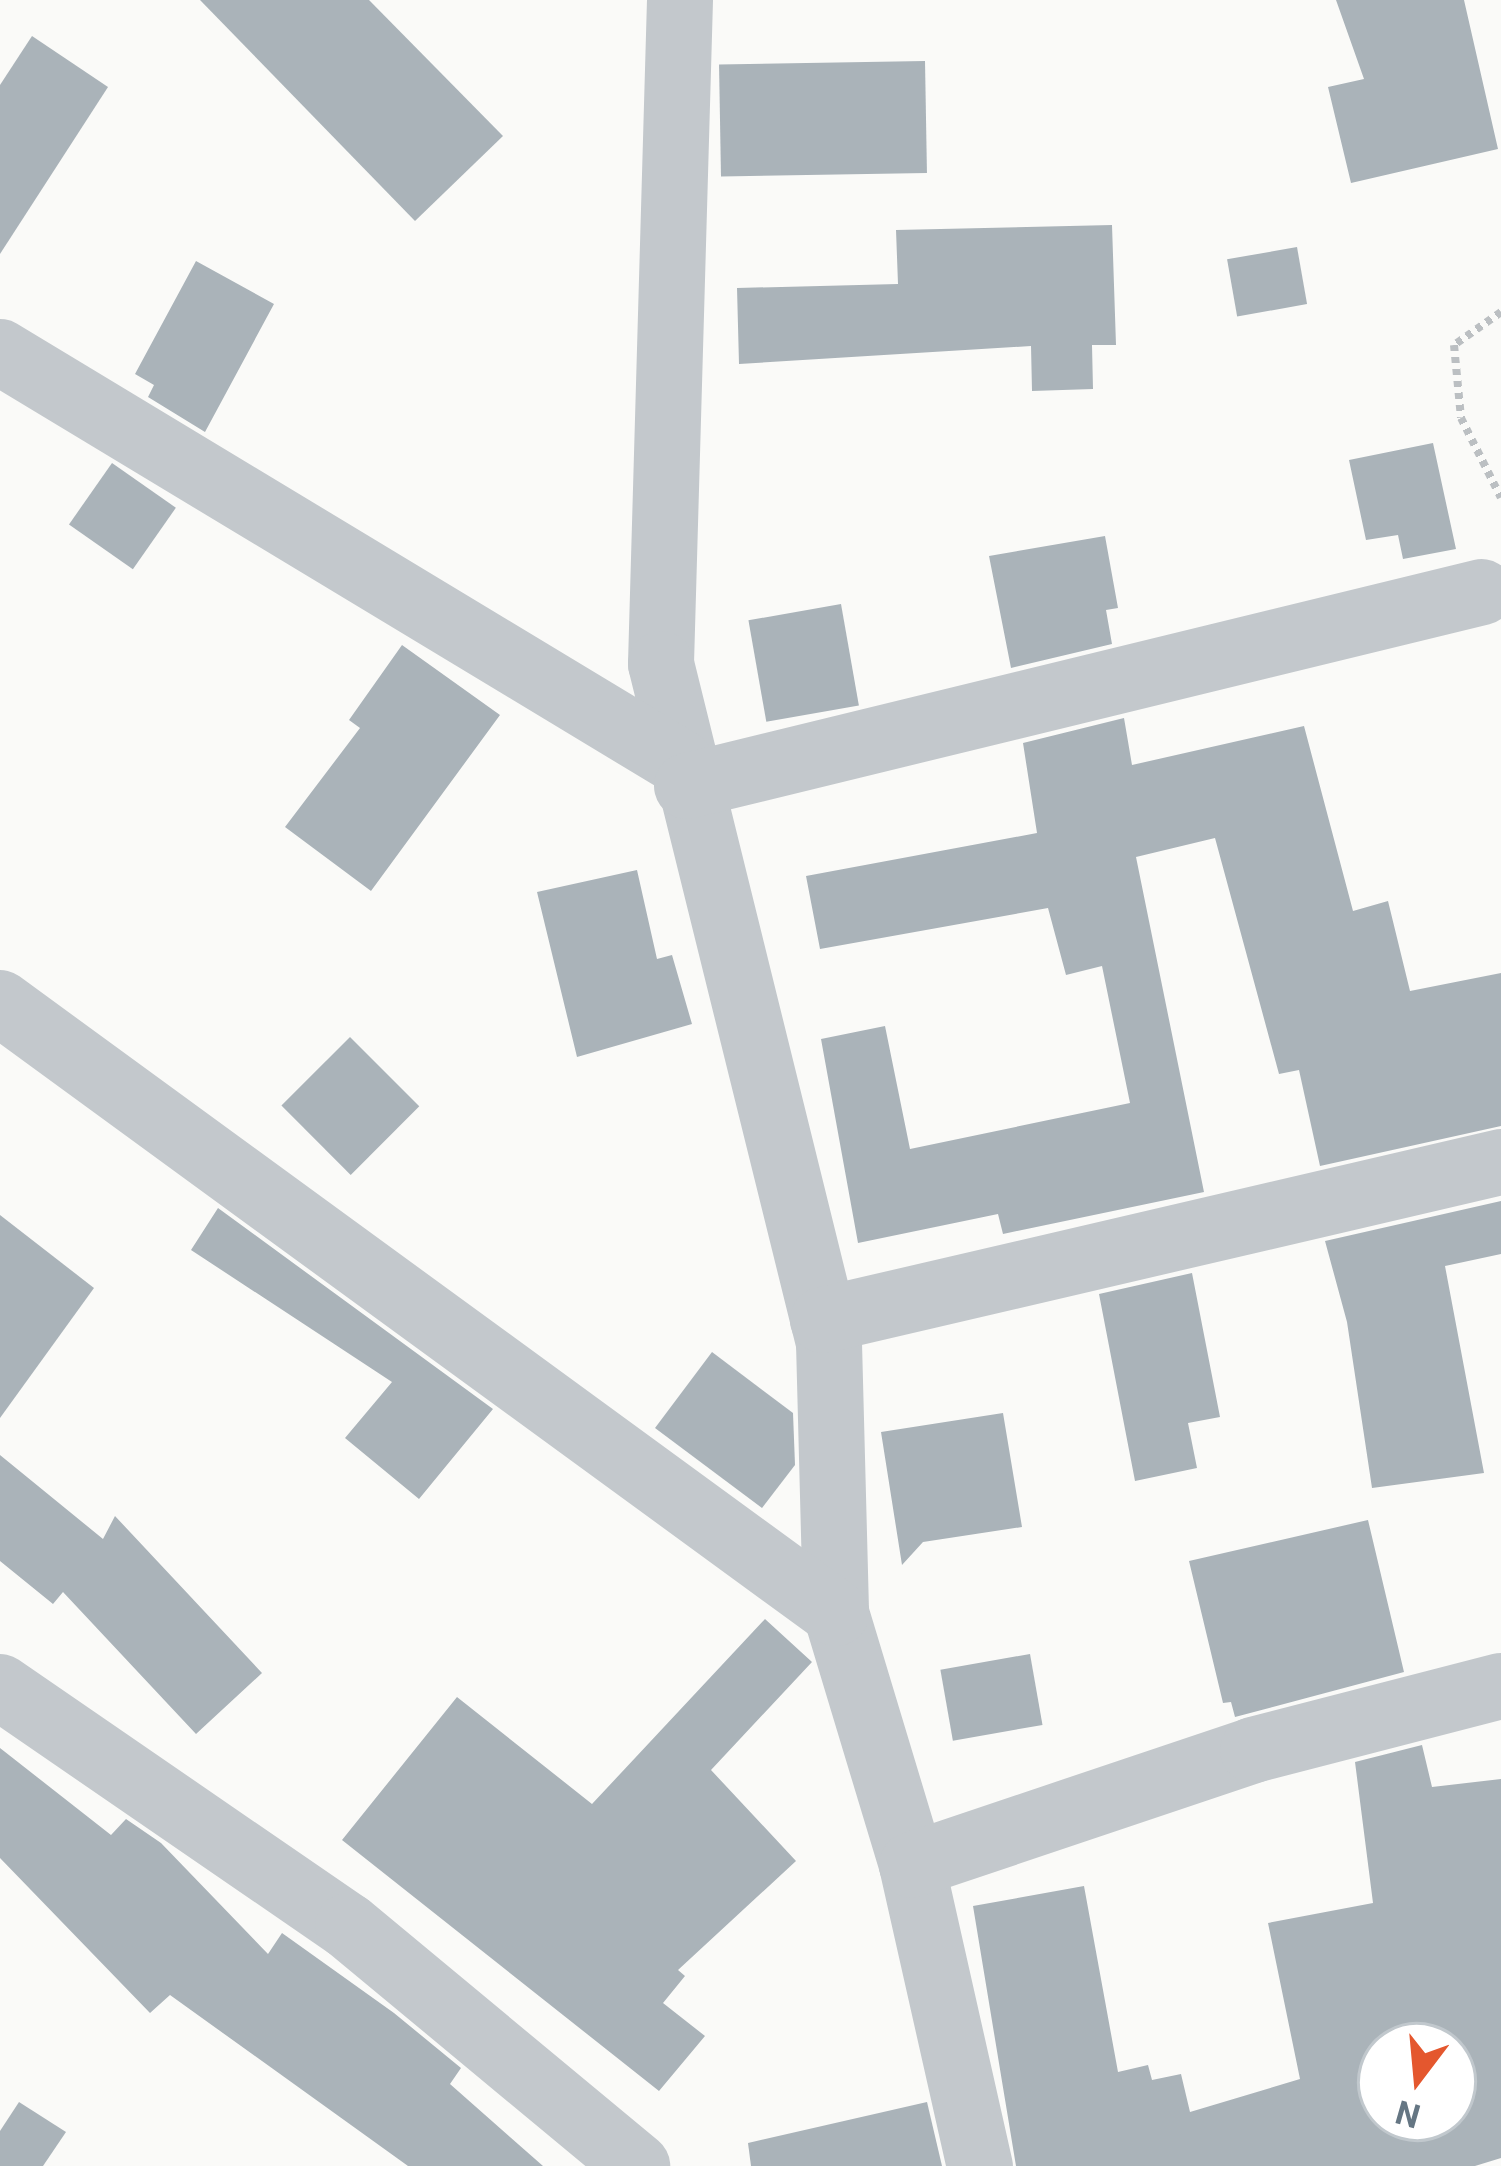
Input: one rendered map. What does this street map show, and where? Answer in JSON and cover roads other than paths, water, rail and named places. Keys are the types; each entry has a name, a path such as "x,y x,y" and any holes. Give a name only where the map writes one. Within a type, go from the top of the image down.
{"street":[{"path":"680,0 662,664 684,775 823,1320 836,1613 912,1865 980,2166"},
{"path":"0,352 684,775 1482,592"},
{"path":"0,1004 836,1613"},
{"path":"823,1320 1501,1162"},
{"path":"912,1865 1253,1750 1501,1686"},
{"path":"0,1687 348,1926 638,2166"}]}
